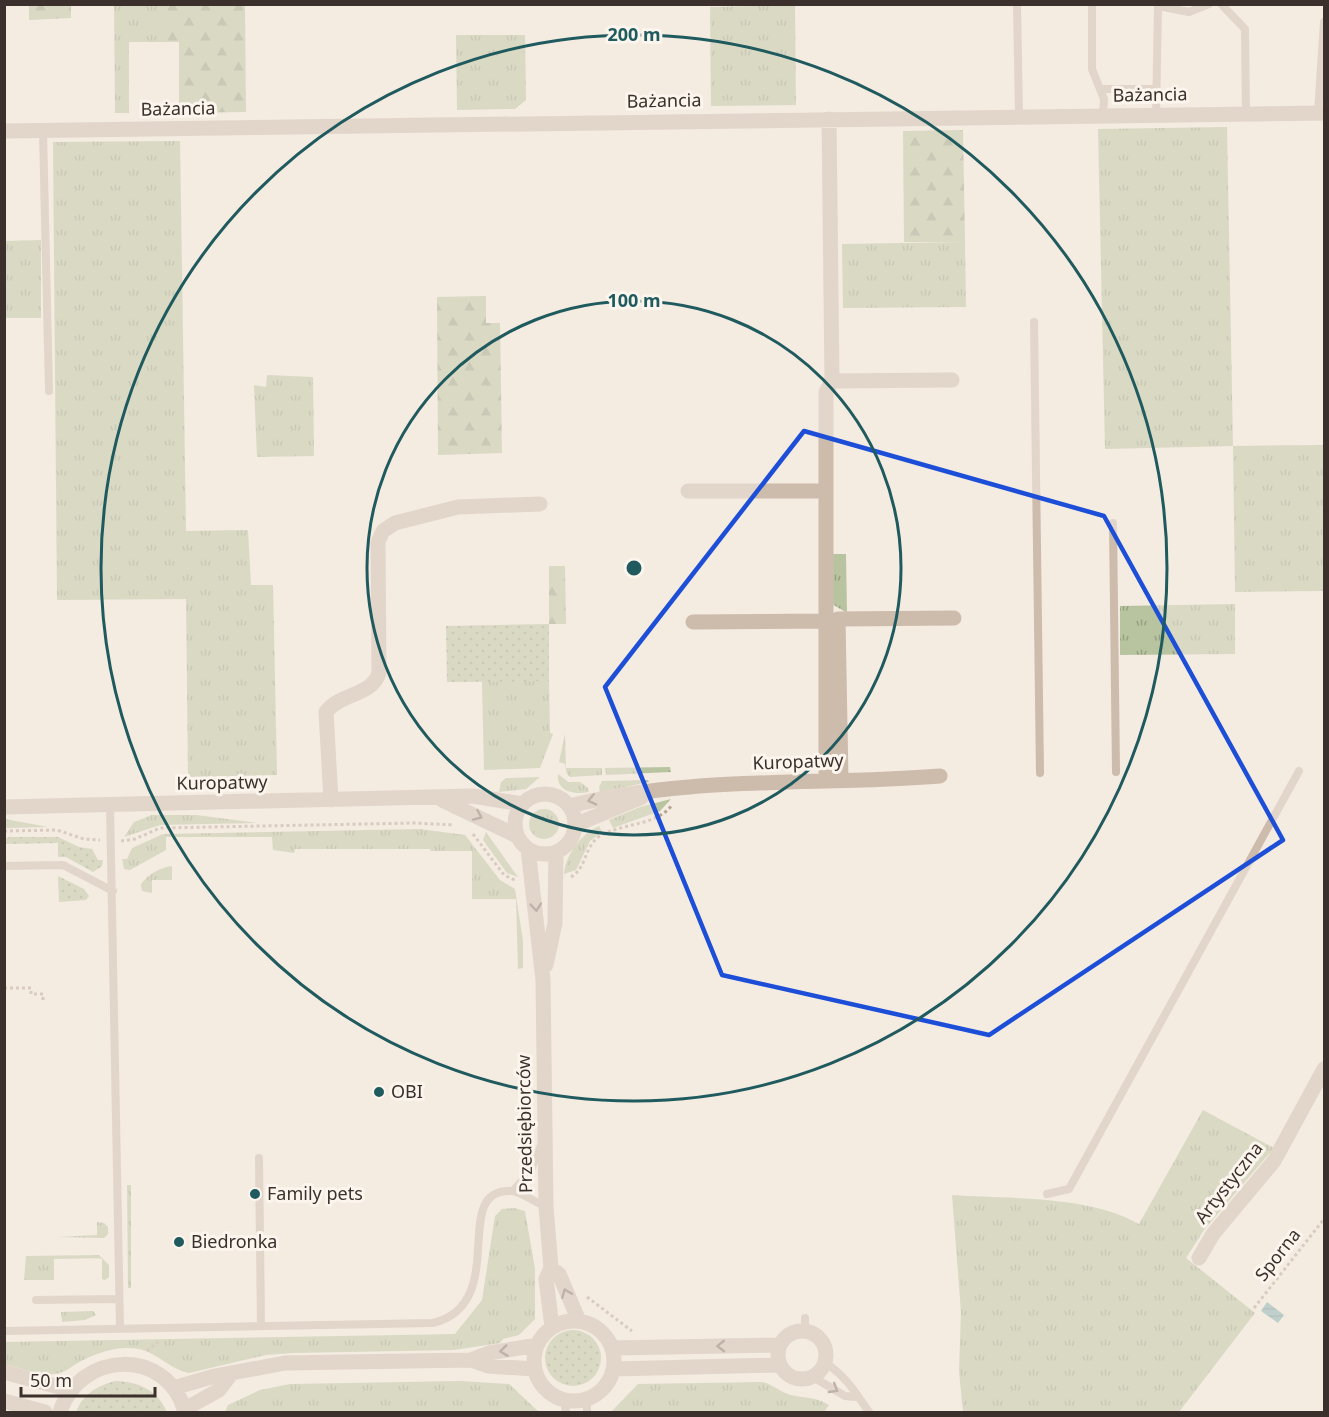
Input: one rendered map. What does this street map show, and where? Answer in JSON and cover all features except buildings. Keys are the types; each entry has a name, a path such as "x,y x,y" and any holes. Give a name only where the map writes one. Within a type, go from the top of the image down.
{"street":[{"name":"Bażancia","path":"4,131 1321,113"},
{"path":"829,119 832,381 826,392 824,621 833,780"},
{"path":"832,381 952,380"},
{"path":"688,491 826,491"},
{"path":"331,800 326,712 332,705 367,689 376,682 379,673 378,542 383,531 394,523 458,507 540,504"},
{"path":"833,780 838,619 954,618"},
{"path":"693,622 824,621"},
{"name":"Kuropatwy","path":"569,806 617,795 675,788 940,776"},
{"name":"Kuropatwy","path":"575,825 656,791"},
{"path":"545,794 562,799 569,806 575,825 570,841 556,852 537,854 528,849 515,835 515,819 522,804 528,799 545,794"},
{"name":"Kuropatwy","path":"4,807 440,799 473,796 522,804"},
{"name":"Kuropatwy","path":"440,799 515,835"},
{"name":"Przedsiębiorców","path":"528,849 543,980 544,1137 551,1268 546,1280 552,1327"},
{"name":"Przedsiębiorców","path":"543,980 555,923 556,852"},
{"name":"Artystyczna","path":"1199,1257 1213,1234 1274,1161 1324,1069"},
{"path":"551,1268 559,1274 579,1321"},
{"path":"570,1321 579,1321 597,1328 612,1348 614,1369 603,1388 587,1405 565,1406 543,1387 535,1369 537,1345 552,1327 570,1321"},
{"path":"805,1324 824,1343 825,1362 813,1377 796,1379 789,1376 779,1365 780,1345 805,1324"},
{"path":"173,1388 262,1366 471,1360 489,1353 537,1345"},
{"path":"612,1348 780,1345"},
{"path":"471,1360 488,1366 535,1369"},
{"path":"60,1413 70,1390 93,1371 120,1364 134,1365 160,1376 173,1388 185,1411 219,1390 231,1374"},
{"path":"614,1369 779,1365"},
{"path":"4,1372 70,1390"},
{"path":"4,1401 45,1413"}],"lane":[{"path":"1017,4 1019,116"},
{"path":"1092,4 1092,69 1104,99 1103,115"},
{"path":"1156,115 1158,6 1189,12 1209,4"},
{"path":"1221,4 1245,29 1246,114"},
{"path":"1321,113 1324,22"},
{"path":"1101,89 1156,89"},
{"path":"43,131 50,391"},
{"path":"1034,322 1040,773"},
{"path":"1113,523 1116,771"},
{"path":"1047,1194 1068,1189 1299,771"},
{"path":"110,805 120,1328"},
{"path":"4,866 63,865 113,891"},
{"path":"513,1191 535,1162 544,1137"},
{"path":"259,1158 261,1326"},
{"path":"4,1331 434,1323 450,1318 472,1293 481,1216 487,1200 499,1193 513,1191 546,1207"},
{"path":"36,1300 119,1299"},
{"path":"825,1362 851,1383 856,1397 868,1413"},
{"path":"813,1377 845,1396 856,1397"}],"path":[{"path":"562,878 579,872 591,845 600,836 667,811 673,803 675,788"},
{"path":"122,841 135,839 160,828 415,823 462,827"},
{"path":"467,829 482,843 504,875 522,881"},
{"path":"4,831 57,830 84,839 99,840"},
{"path":"4,988 31,988 31,994 43,994 43,1001"},
{"name":"Sporna","path":"1254,1308 1324,1219"},
{"path":"583,1294 640,1337"},
{"path":"134,1365 159,1341 164,1327"}],"highlighted area":[{"path":"804,431 1104,516 1283,840 989,1035 722,975 605,687"}],"green space":[{"path":"29,5 71,5 71,18 29,20"},
{"path":"114,5 163,5 163,42 129,42 129,113 115,113"},
{"path":"163,5 245,5 246,112 179,113 179,42 163,42"},
{"path":"795,5 796,105 711,106 710,7"},
{"path":"456,35 525,35 526,100 515,109 457,110"},
{"path":"1227,127 1233,446 1105,449 1098,129"},
{"path":"963,130 965,242 904,242 903,131"},
{"path":"180,141 186,531 248,530 251,585 273,585 277,775 188,777 186,599 57,600 53,142"},
{"path":"41,240 41,318 5,318 5,241"},
{"path":"965,242 966,307 843,308 842,244"},
{"path":"486,296 486,323 500,323 502,453 438,455 437,297"},
{"path":"267,375 313,377 314,456 257,457 254,385 266,387"},
{"path":"1324,445 1324,591 1235,592 1233,446"},
{"path":"832,554 846,554 847,613 832,604"},
{"path":"549,566 565,566 566,624 549,624"},
{"path":"1235,604 1235,654 1120,655 1120,606"},
{"path":"549,624 549,681 447,682 446,626"},
{"path":"482,681 549,681 550,733 553,734 540,768 484,770"},
{"path":"565,734 566,768 602,768 602,775 570,777 567,774 565,764 559,762"},
{"path":"670,767 671,772 606,775 605,768"},
{"path":"558,774 568,782 580,782 588,788 589,792 568,791 560,785"},
{"path":"540,777 526,789 499,792 501,782 506,778"},
{"path":"648,780 649,782 600,792 599,787 602,781"},
{"path":"671,799 660,811 613,828 609,820 640,807"},
{"path":"544,809 555,813 559,824 555,835 544,839 533,835 529,824 533,813"},
{"path":"152,815 196,815 258,823 160,825 124,837 134,822"},
{"path":"5,819 48,827 5,828"},
{"path":"599,826 602,832 590,841 576,870 564,874 571,852 586,834"},
{"path":"420,829 465,835 500,880 515,889 523,941 523,968 518,969 516,899 472,899 472,851 295,849 294,853 273,850 272,837 166,837 166,850 130,870 124,869 122,859 127,859 132,848 163,834"},
{"path":"486,832 518,877 507,873 483,840"},
{"path":"9,837 58,837 79,847 92,849 98,860 103,860 102,866 93,872 66,857 58,857 58,843 5,844 5,839"},
{"path":"172,866 172,880 152,880 152,893 142,891 141,885 150,875"},
{"path":"58,876 84,889 89,896 86,900 59,902"},
{"path":"1203,1110 1274,1148 1204,1230 1186,1258 1255,1313 1179,1412 963,1412 959,1371 961,1312 952,1195 1073,1203 1119,1215 1139,1224"},
{"path":"127,1185 131,1185 131,1288 128,1288"},
{"path":"514,1208 525,1211 535,1269 535,1319 519,1335 503,1339 500,1343 454,1350 266,1355 189,1373 176,1369 146,1351 131,1348 98,1353 62,1372 53,1374 5,1365 4,1342 455,1334 482,1300 495,1216 502,1209"},
{"path":"97,1222 104,1223 108,1227 108,1234 104,1238 57,1237 97,1235"},
{"path":"99,1255 102,1258 54,1259 54,1280 24,1280 26,1256"},
{"path":"102,1258 109,1265 109,1277 105,1280 102,1279"},
{"path":"93,1311 96,1315 85,1320 62,1322 61,1312"},
{"path":"573,1330 588,1335 596,1343 601,1358 596,1373 588,1381 573,1386 558,1381 550,1373 545,1358 550,1343 558,1335"},
{"path":"116,1381 133,1383 147,1389 158,1398 167,1412 76,1412 92,1391"},
{"path":"460,1381 509,1384 539,1412 225,1412 228,1405 260,1390 290,1384"},
{"path":"762,1382 783,1392 816,1399 829,1405 824,1412 611,1412 638,1384"}],"water":[{"path":"1267,1302 1284,1315 1278,1323 1261,1311"}],"place":[{"name":"OBI","path":"379,1092"},
{"name":"Family pets","path":"255,1194"},
{"name":"Biedronka","path":"179,1242"}]}
